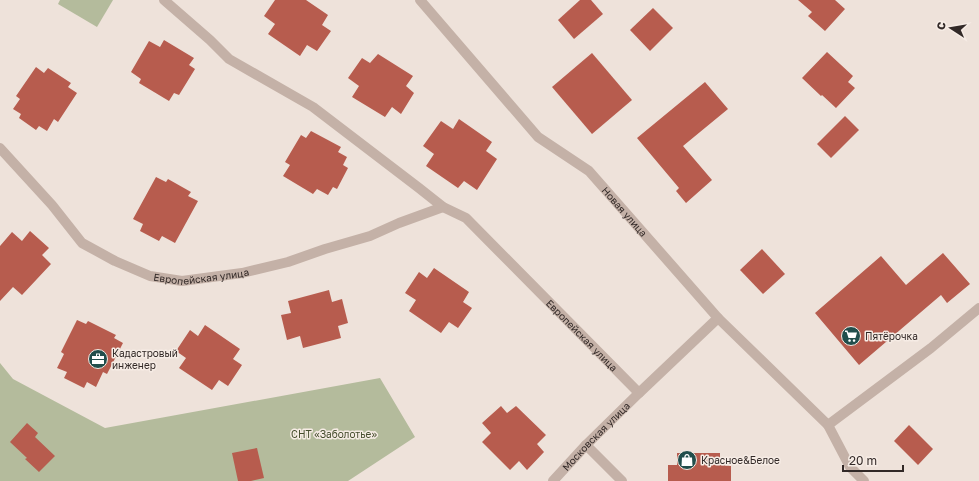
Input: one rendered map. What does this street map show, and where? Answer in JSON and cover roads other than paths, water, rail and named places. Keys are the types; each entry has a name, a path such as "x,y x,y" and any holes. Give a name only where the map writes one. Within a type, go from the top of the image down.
{"street":[{"name":"Европейская улица","path":"164,0 210,40 229,59 313,107 443,207 466,218 639,393"},
{"name":"Новая улица","path":"420,0 538,137 589,171 718,318 828,425 850,467 864,481"},
{"name":"Европейская улица","path":"0,148 52,205 82,243 115,261 150,276 182,281 242,273 288,262 325,249 370,236 399,223 443,207"},
{"path":"828,425 931,348 979,308"},
{"path":"639,393 718,318"},
{"name":"Московская улица","path":"553,481 586,445 639,393"},
{"path":"586,445 622,481"}],"place":[{"name":"Пятёрочка","path":"851,336"},
{"name":"Кадастровый инженер","path":"98,359"},
{"name":"Красное&Белое","path":"687,460"}],"park label":[{"name":"СНТ «Заболотье»","path":"334,434"}]}
